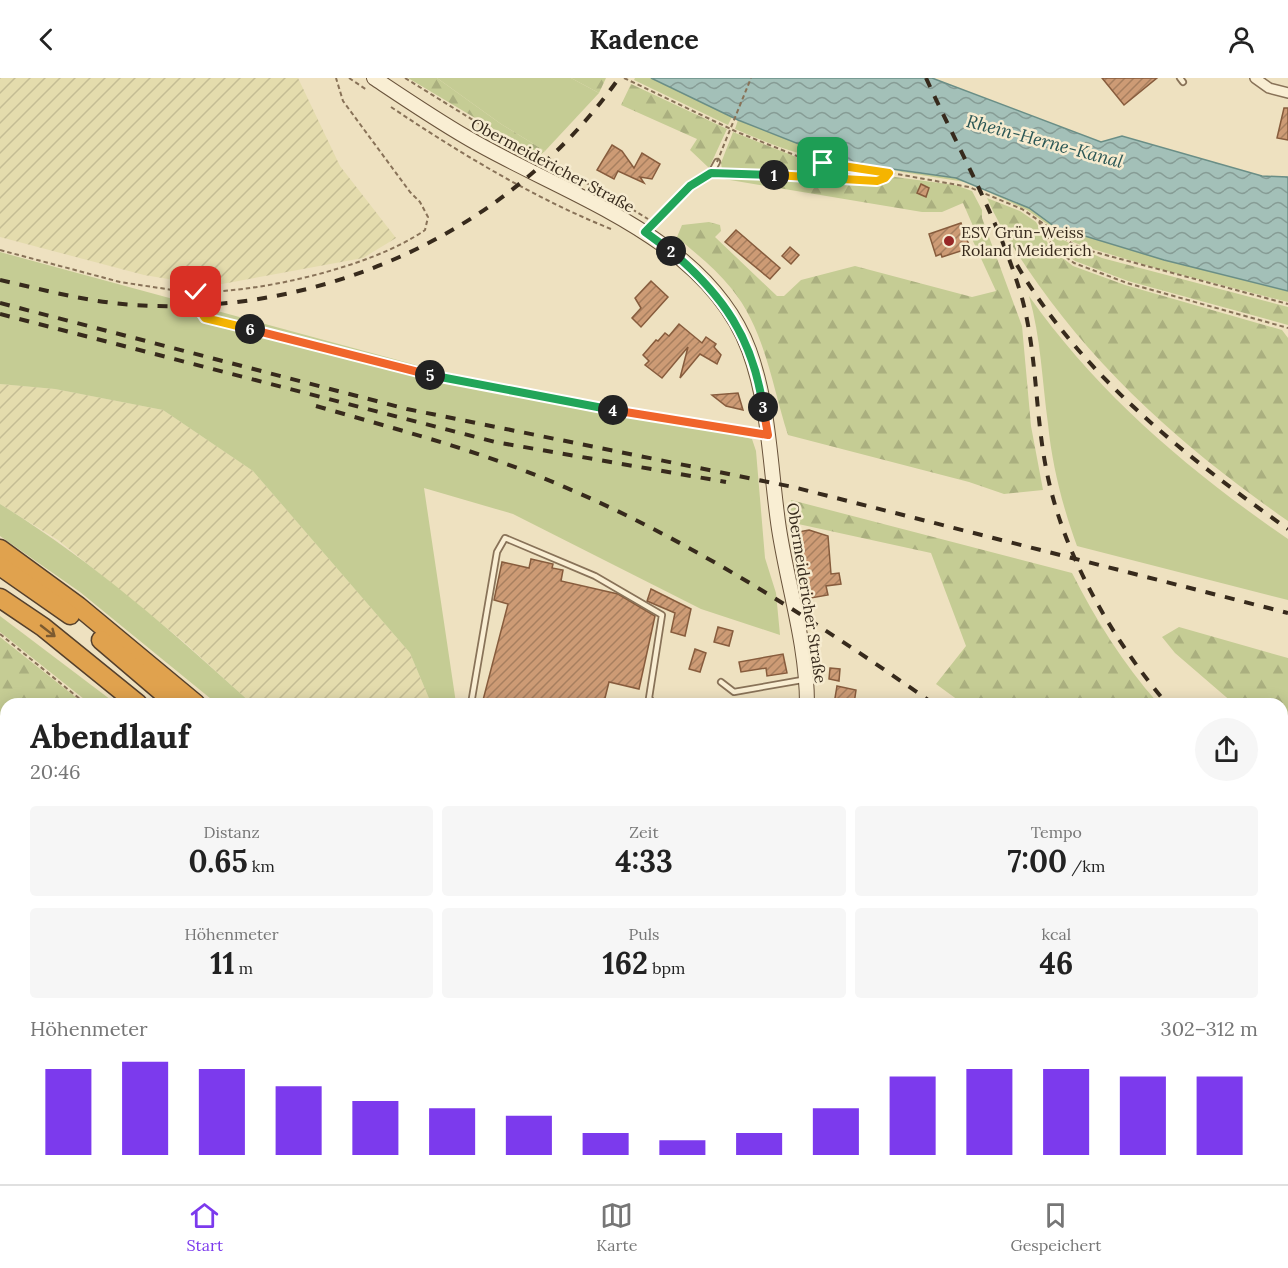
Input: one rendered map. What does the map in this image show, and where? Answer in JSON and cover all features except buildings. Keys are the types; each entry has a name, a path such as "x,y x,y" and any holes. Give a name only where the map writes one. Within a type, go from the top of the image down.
{"highway":[{"path":"0,549 78,606 189,698"},
{"path":"0,566 70,614 169,698"},
{"path":"0,598 43,627 131,698"}],"main road":[{"name":"Obermeidericher Straße","path":"371,84 466,137 648,227 721,299 748,348 762,400 779,529 807,698"}],"street":[{"path":"1256,78 1269,88 1288,93"}],"lane":[{"path":"648,227 690,186 711,173 717,162"},
{"path":"472,698 497,552 505,538 595,576 662,615 649,698"},
{"path":"721,682 734,692 805,679"}],"path":[{"path":"0,250 120,282 215,294 294,281 352,263 412,240 425,230 428,218 420,202 410,192 343,101 336,78"},
{"path":"350,78 371,84"},
{"path":"405,78 514,146 626,204 648,227"},
{"path":"624,78 737,132 797,156 956,183 1022,209 1072,243 1088,250 1288,304"},
{"path":"717,162 751,78"},
{"path":"386,103 441,140 506,178 613,230"},
{"path":"711,173 877,181 885,178 889,173"},
{"path":"1039,221 1045,236 1062,256 1074,263 1127,283 1288,328"},
{"path":"186,291 205,318 448,380 606,409 757,433"},
{"path":"755,423 758,440"},
{"path":"0,634 79,698"}],"shaded area":[{"path":"0,78 298,78 340,166 396,238 363,258 211,286 144,275 0,237"},
{"path":"0,384 55,389 163,410 253,471 410,653 429,698 246,698 184,642 58,540 0,504"}],"green space":[{"path":"408,78 437,78 501,124 545,151 539,156"},
{"path":"437,78 571,78 599,93 545,151 501,124"},
{"path":"571,78 606,78 599,93"},
{"path":"635,78 651,78 732,117 728,125 634,80"},
{"path":"631,84 727,129 709,168 690,150 697,139 621,105"},
{"path":"738,120 819,152 835,161 796,152 735,129"},
{"path":"733,132 809,162 875,173 879,177 722,170 721,163"},
{"path":"895,170 956,178 965,182 902,172"},
{"path":"730,176 881,183 895,177 955,185 972,191 982,210 982,218 1022,326 1031,426 1043,490 1004,494 969,482 788,435 760,340 743,304 718,274 677,237 682,225 709,222 720,225 721,231 715,237 777,296 784,296 801,280 855,266 972,297 996,291 967,228 973,226 963,203 942,212 922,212 724,179"},
{"path":"986,191 1029,208 1066,235 1075,233 1164,260 1288,291 1288,302 1159,269 1086,247 1073,242 1027,210"},
{"path":"987,198 1020,211 1036,222 1051,249 1073,266 1125,285 1282,330 1288,338 1288,521 1252,496 1185,442 1122,384 1092,352 1031,274 1004,231"},
{"path":"1043,226 1072,245 1102,258 1288,307 1288,325 1128,281 1075,261 1055,245"},
{"path":"0,252 427,368 752,439 756,451 765,558 776,593 780,635 701,609 513,514 424,488 455,698 429,698 410,653 253,471 163,410 55,389 0,384"},
{"path":"1029,296 1085,366 1147,429 1215,486 1288,539 1288,600 1077,546 1055,471 1039,344"},
{"path":"791,500 1072,573 1111,641 1154,698 955,698 936,684 966,646 931,553 789,522"},
{"path":"0,504 99,573 191,649 245,698 210,698 80,592 0,536"},
{"path":"0,616 108,698 83,698 0,632"},
{"path":"1179,627 1288,658 1288,698 1227,698 1175,653 1162,637"},
{"path":"0,637 77,698 0,698"}],"water":[{"name":"Rhein-Herne-Kanal","path":"651,78 932,78 1101,142 1122,136 1262,176 1288,177 1288,291 1164,260 1075,233 1066,235 1029,208 956,178 835,161 819,152 738,120"}],"railway":[{"path":"0,280 100,301 134,305 204,305 273,296 341,279 406,254 467,221 524,181 575,133 619,78"},
{"path":"926,78 991,214 1022,298 1031,340 1046,468 1064,532 1092,594 1109,623 1127,652 1162,698"},
{"path":"1017,265 1043,305 1072,343 1104,378 1174,443 1288,529"},
{"path":"0,303 407,409 793,487 1288,613"},
{"path":"0,314 495,442 726,482"},
{"path":"316,406 470,451 575,491 682,544 734,574 836,637 925,698"}],"place":[{"name":"ESV Grün-Weiss Roland Meiderich","path":"949,241"}],"route":[{"path":"196,292 186,291 205,318 460,382 606,409 768,435 756,372 737,324 721,299 703,279 645,232 652,222 690,186 711,173 877,181 888,176 889,173 823,163"}]}
